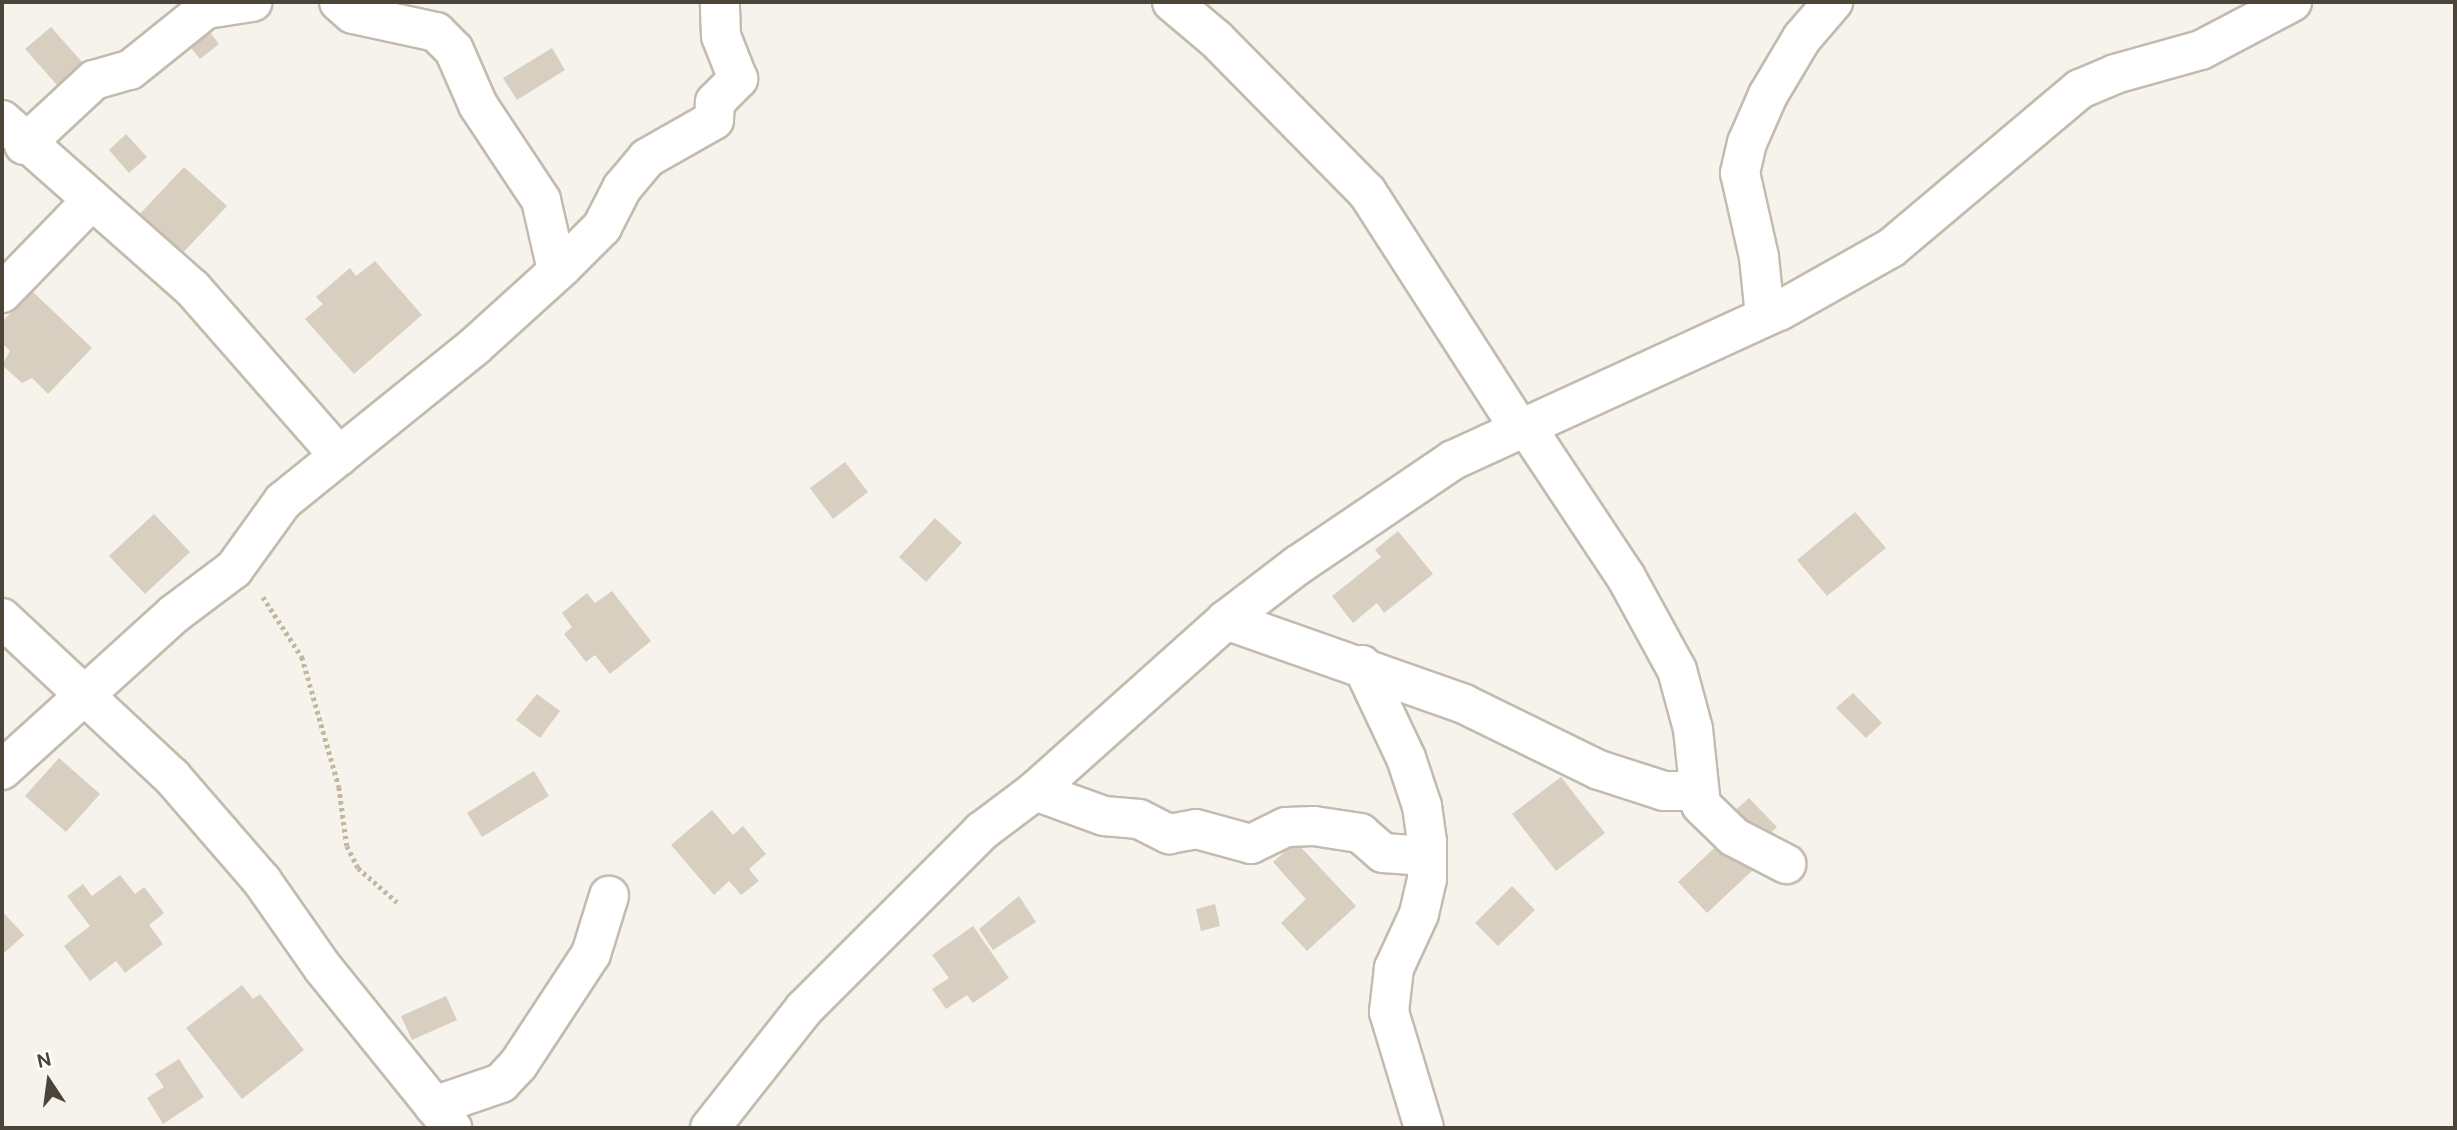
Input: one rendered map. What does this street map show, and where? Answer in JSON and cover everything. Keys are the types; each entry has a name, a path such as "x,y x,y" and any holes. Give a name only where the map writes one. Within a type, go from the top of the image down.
{"street":[{"path":"252,2 206,9 130,70 94,80 13,132 193,289 339,456"},
{"path":"339,2 353,14 436,32 454,50 478,105 541,200 557,270"},
{"path":"2,770 43,736 174,614 243,559 283,500 475,346 557,270 602,227 626,182 647,158 714,120 715,102 737,79 721,36 720,2"},
{"path":"1172,2 1216,39 1367,192 1522,427 1626,577 1677,670 1693,729 1701,806 1719,827 1786,863"},
{"path":"1765,316 1759,257 1740,173 1747,143 1768,95 1802,38 1833,2"},
{"path":"710,1128 804,1009 982,831 1035,791 1226,620 1298,565 1453,460 1765,316 1891,248 2080,89 2115,74 2201,50 2292,2"},
{"path":"2,293 92,200"},
{"path":"2,618 84,698 135,739 262,881 323,968 443,1117 501,1083 518,1065 591,954 609,895"},
{"path":"1226,620 1362,665 1511,724 1547,747 1599,770 1664,790 1698,790"},
{"path":"43,736 44,660"},
{"path":"1362,665 1406,758 1422,806 1427,856 1419,915 1394,968 1389,1012 1424,1128"},
{"path":"1035,791 1104,816 1139,819 1168,834 1196,829 1251,844 1286,827 1314,826 1360,832 1383,853 1427,856"}],"path":[{"path":"243,559 302,657 340,787 347,846 358,868 397,902"}],"building":[{"path":"202,22 219,44 200,59 183,38"},
{"path":"51,27 90,71 72,87 65,79 57,85 25,49"},
{"path":"552,48 565,70 517,100 503,78"},
{"path":"126,134 147,157 129,173 109,150"},
{"path":"184,167 227,206 178,258 136,218"},
{"path":"375,261 422,315 354,374 305,319 323,304 316,297 350,268 356,276"},
{"path":"32,291 92,348 48,394 32,378 22,383 2,365 10,351 2,343 2,322"},
{"path":"845,462 868,492 833,519 810,488"},
{"path":"1855,512 1886,548 1827,596 1797,560"},
{"path":"154,514 190,552 145,594 109,556"},
{"path":"935,518 962,543 926,582 899,557"},
{"path":"1398,531 1433,574 1384,613 1377,603 1353,623 1332,596 1381,557 1375,550"},
{"path":"612,591 651,641 610,674 595,655 586,662 564,634 572,627 562,613 587,593 595,603"},
{"path":"1853,693 1882,723 1866,738 1836,708"},
{"path":"537,694 560,711 540,738 516,720"},
{"path":"59,758 100,794 66,832 25,796"},
{"path":"534,771 549,796 482,837 467,813"},
{"path":"1561,777 1605,833 1556,871 1512,814"},
{"path":"1749,798 1777,827 1759,844 1730,815"},
{"path":"712,810 733,835 743,826 766,854 749,869 759,881 741,895 729,881 714,895 671,845"},
{"path":"1724,839 1753,870 1707,913 1678,882"},
{"path":"1296,842 1356,906 1307,951 1281,923 1306,899 1273,862"},
{"path":"120,875 135,894 144,887 164,913 149,925 163,944 125,973 116,961 90,981 64,946 90,926 67,896 83,884 92,896"},
{"path":"1512,886 1535,910 1498,946 1475,923"},
{"path":"1019,896 1036,922 993,950 979,929"},
{"path":"1215,904 1220,926 1201,931 1196,909"},
{"path":"2,911 24,935 2,955"},
{"path":"973,926 1009,978 973,1003 967,995 946,1009 932,989 949,978 932,955"},
{"path":"242,985 253,999 260,994 304,1050 242,1099 186,1028"},
{"path":"446,996 457,1020 412,1040 401,1016"},
{"path":"179,1059 204,1097 163,1124 147,1098 164,1087 155,1074"}]}
